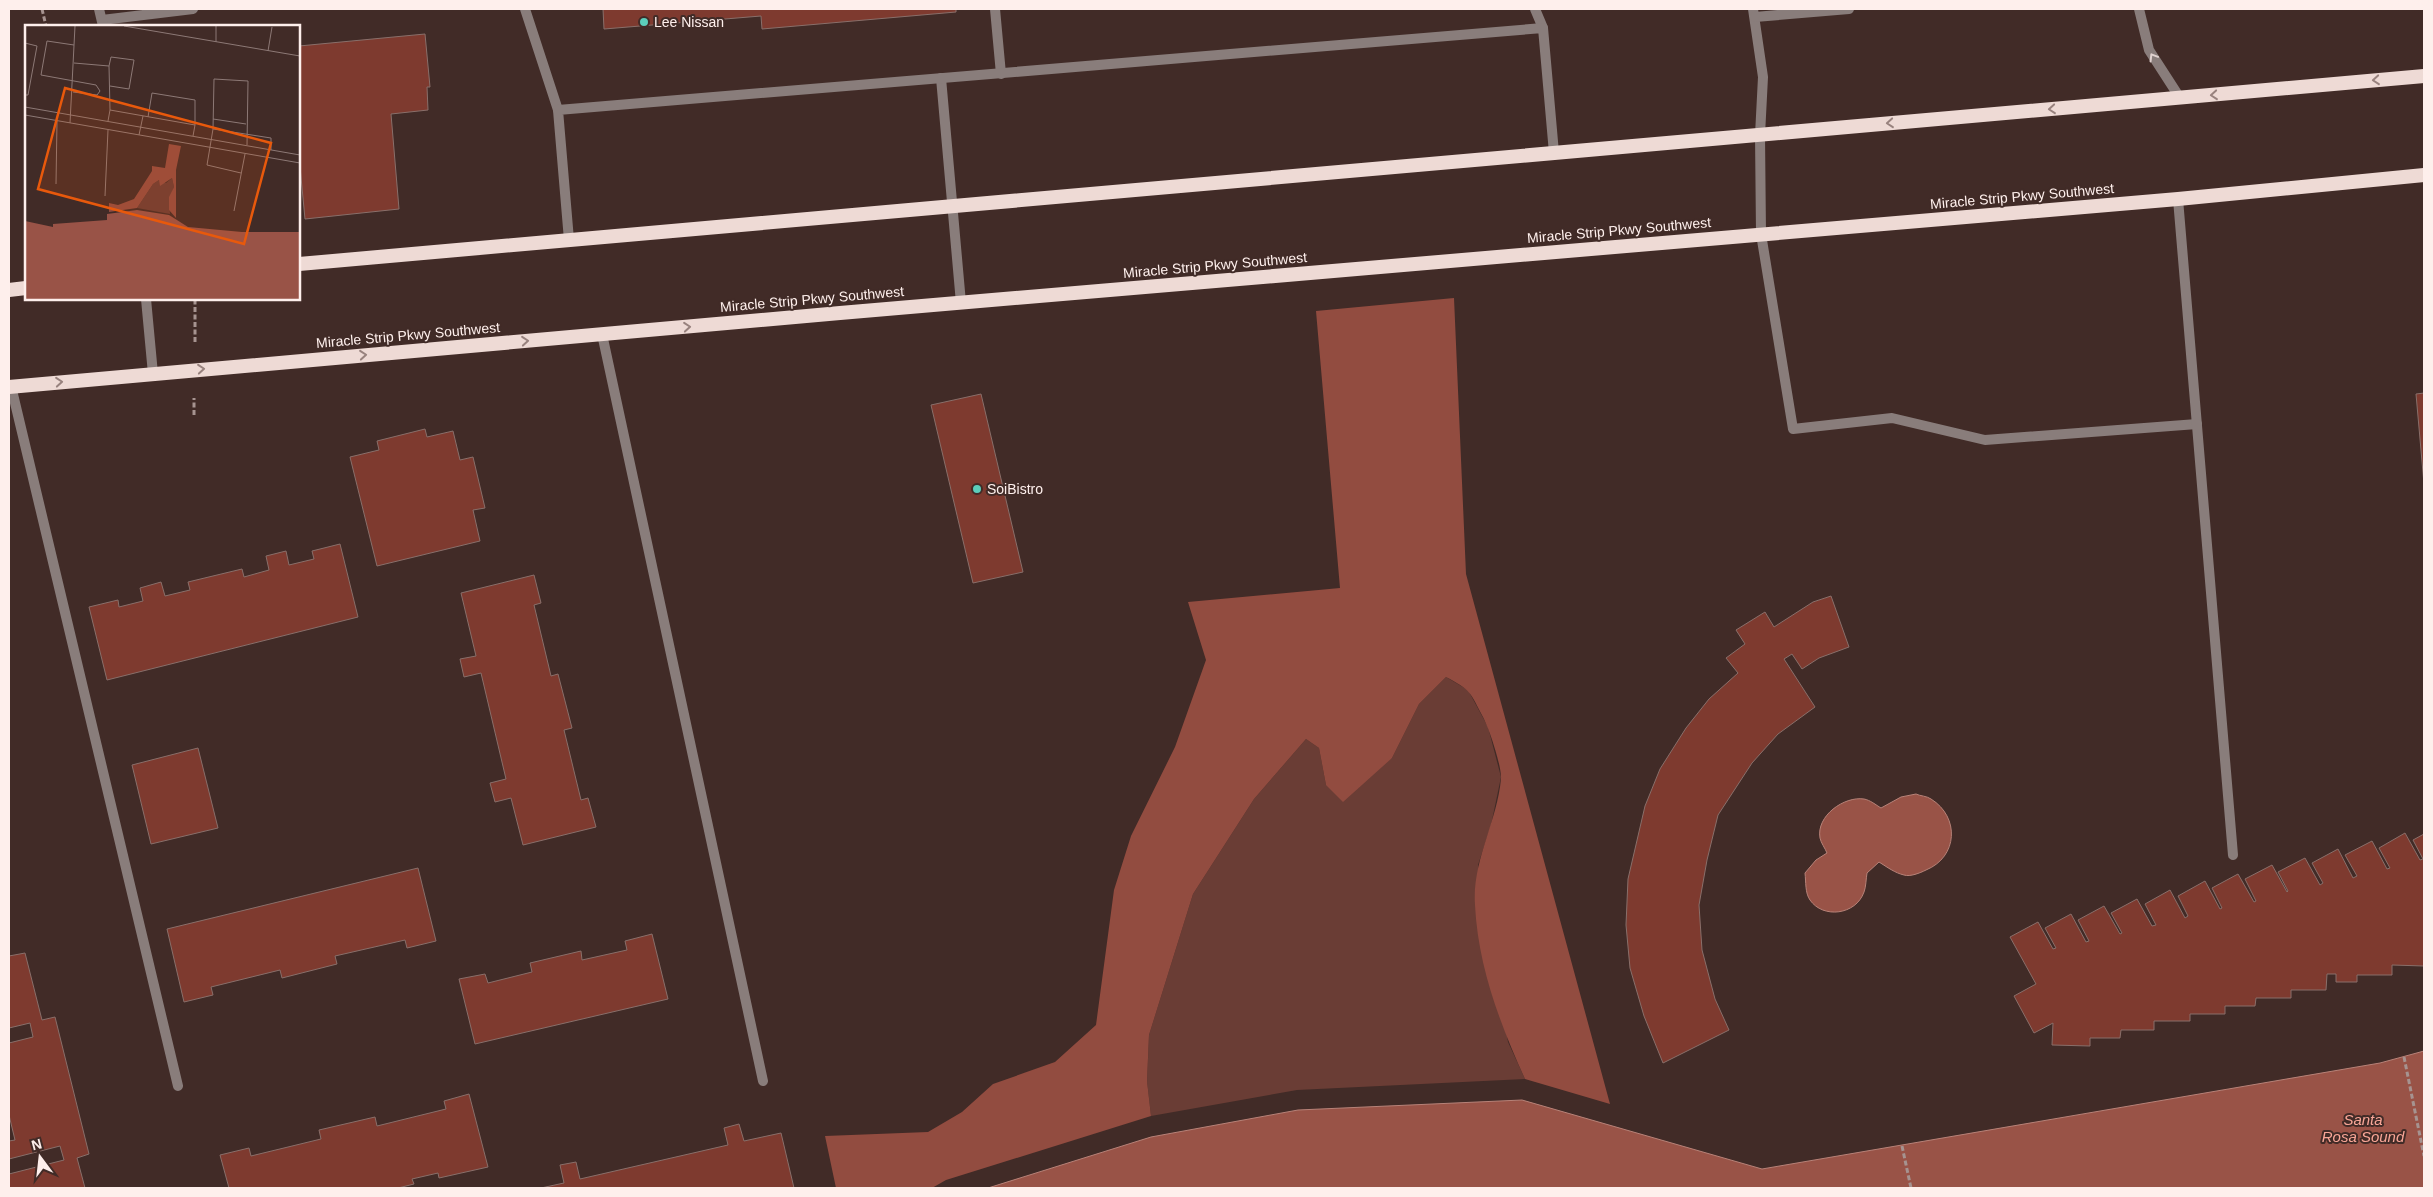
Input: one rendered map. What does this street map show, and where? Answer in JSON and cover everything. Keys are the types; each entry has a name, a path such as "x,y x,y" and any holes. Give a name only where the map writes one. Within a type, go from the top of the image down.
{"highway":[{"path":"300,264 2424,76"},
{"name":"Miracle Strip Pkwy Southwest","path":"10,387 602,334 2178,199 2424,175"},
{"path":"9,290 25,288"}],"street":[{"path":"99,9 102,23 192,9"},
{"path":"525,9 558,110 569,240"},
{"path":"995,9 1000,74"},
{"path":"1536,9 1543,28 1554,154"},
{"path":"1848,9 1754,13 1763,77 1760,135 1761,234 1793,428 1892,418 1984,440 2197,424"},
{"path":"2139,9 2149,50 2180,98"},
{"path":"558,110 1543,28"},
{"path":"941,78 961,303"},
{"path":"2178,199 2233,855"},
{"path":"146,300 152,374"},
{"path":"602,334 763,1081"},
{"path":"10,387 178,1086"}],"path":[{"path":"42,9 46,25"},
{"path":"2404,1056 2424,1156"},
{"path":"1902,1146 1911,1188"}],"shaded area":[{"path":"1454,298 1466,574 1610,1104 1525,1079 1507,1037 1486,972 1477,928 1475,905 1477,873 1499,795 1501,773 1492,738 1475,702 1469,692 1446,677 1419,704 1392,758 1343,802 1326,785 1319,748 1306,739 1254,799 1193,894 1149,1035 1147,1081 1151,1116 946,1180 932,1188 836,1188 825,1136 928,1132 962,1112 993,1084 1055,1062 1096,1025 1114,890 1131,836 1175,747 1206,660 1188,602 1340,588 1316,311"},
{"path":"1446,677 1468,690 1488,727 1501,777 1491,825 1478,865 1508,1042 1525,1079 1297,1090 1151,1116 1147,1081 1149,1035 1193,894 1254,799 1306,739 1319,748 1326,785 1392,758 1419,704"}],"water":[{"path":"1916,794 1928,797 1940,807 1947,816 1951,826 1949,847 1937,864 1918,873 1904,875 1891,870 1879,862 1867,873 1864,892 1854,906 1847,910 1831,912 1816,906 1807,894 1805,873 1816,860 1827,853 1820,838 1820,830 1822,822 1827,815 1840,804 1856,799 1871,801 1881,808 1901,797"},
{"name":"Santa Rosa Sound","path":"2424,1051 2424,1188 988,1188 1151,1137 1298,1110 1522,1100 1762,1169 2380,1063"}],"building":[{"name":"Lee Nissan","path":"603,9 956,9 956,12 762,29 761,16 604,29"},
{"path":"425,34 430,87 427,87 428,110 391,114 399,209 305,219 300,166 300,46"},
{"path":"2424,393 2424,484 2416,394"},
{"name":"SoiBistro","path":"981,394 1023,572 973,583 931,405"},
{"path":"425,429 427,437 453,431 460,460 473,457 485,508 473,510 480,541 377,566 350,457 379,450 377,441"},
{"path":"340,544 358,617 107,680 89,607 118,600 119,607 143,601 140,588 161,582 165,596 190,590 188,582 242,569 244,577 269,570 266,556 286,551 289,565 314,559 312,551"},
{"path":"534,575 541,603 534,605 551,676 558,674 572,728 564,730 581,800 588,798 596,827 523,845 511,798 495,802 490,783 506,779 481,673 464,677 460,659 476,656 461,593"},
{"path":"1831,596 1849,647 1819,658 1802,669 1792,654 1784,659 1815,707 1778,734 1752,763 1718,815 1707,860 1699,905 1702,950 1715,999 1729,1030 1663,1063 1644,1016 1630,968 1626,925 1628,879 1645,806 1660,769 1686,728 1709,699 1738,673 1726,658 1745,644 1736,630 1765,612 1774,627 1813,602"},
{"path":"198,748 218,828 151,844 132,765"},
{"path":"2405,833 2420,860 2423,859 2413,840 2424,834 2424,966 2392,965 2392,975 2357,975 2357,982 2336,982 2336,974 2327,974 2326,990 2291,990 2291,998 2256,998 2255,1006 2225,1006 2225,1014 2190,1014 2190,1021 2154,1021 2154,1030 2121,1030 2120,1038 2090,1038 2090,1046 2052,1045 2053,1023 2034,1033 2014,996 2036,984 2010,937 2038,922 2053,949 2056,948 2045,928 2071,914 2086,942 2089,941 2078,920 2104,906 2120,934 2122,933 2111,913 2137,899 2152,926 2156,925 2145,904 2170,890 2185,918 2188,916 2178,896 2205,881 2220,909 2222,908 2212,888 2238,874 2254,902 2256,901 2245,879 2272,865 2287,892 2278,872 2305,858 2320,885 2323,883 2312,863 2338,849 2353,878 2357,876 2345,855 2372,841 2387,869 2390,868 2379,848"},
{"path":"418,868 436,941 407,948 405,940 335,956 337,964 282,978 280,970 211,987 213,995 184,1002 167,929"},
{"path":"652,934 668,999 475,1044 459,979 485,974 488,983 532,972 530,963 581,951 582,960 627,950 625,941"},
{"path":"25,953 42,1020 55,1017 89,1154 77,1158 85,1188 9,1188 9,1174 64,1160 60,1146 9,1159 9,1141 15,1140 9,1115 9,1043 33,1037 30,1023 9,1028 9,956"},
{"path":"469,1094 488,1167 439,1178 438,1173 412,1179 414,1184 398,1188 229,1188 220,1155 249,1148 251,1156 321,1139 319,1130 375,1117 377,1126 446,1109 444,1101"},
{"path":"739,1124 744,1141 781,1133 794,1188 541,1188 564,1183 560,1165 576,1162 580,1179 728,1145 724,1128"}],"place":[{"name":"Lee Nissan","path":"644,22"},
{"name":"SoiBistro","path":"977,489"}]}
